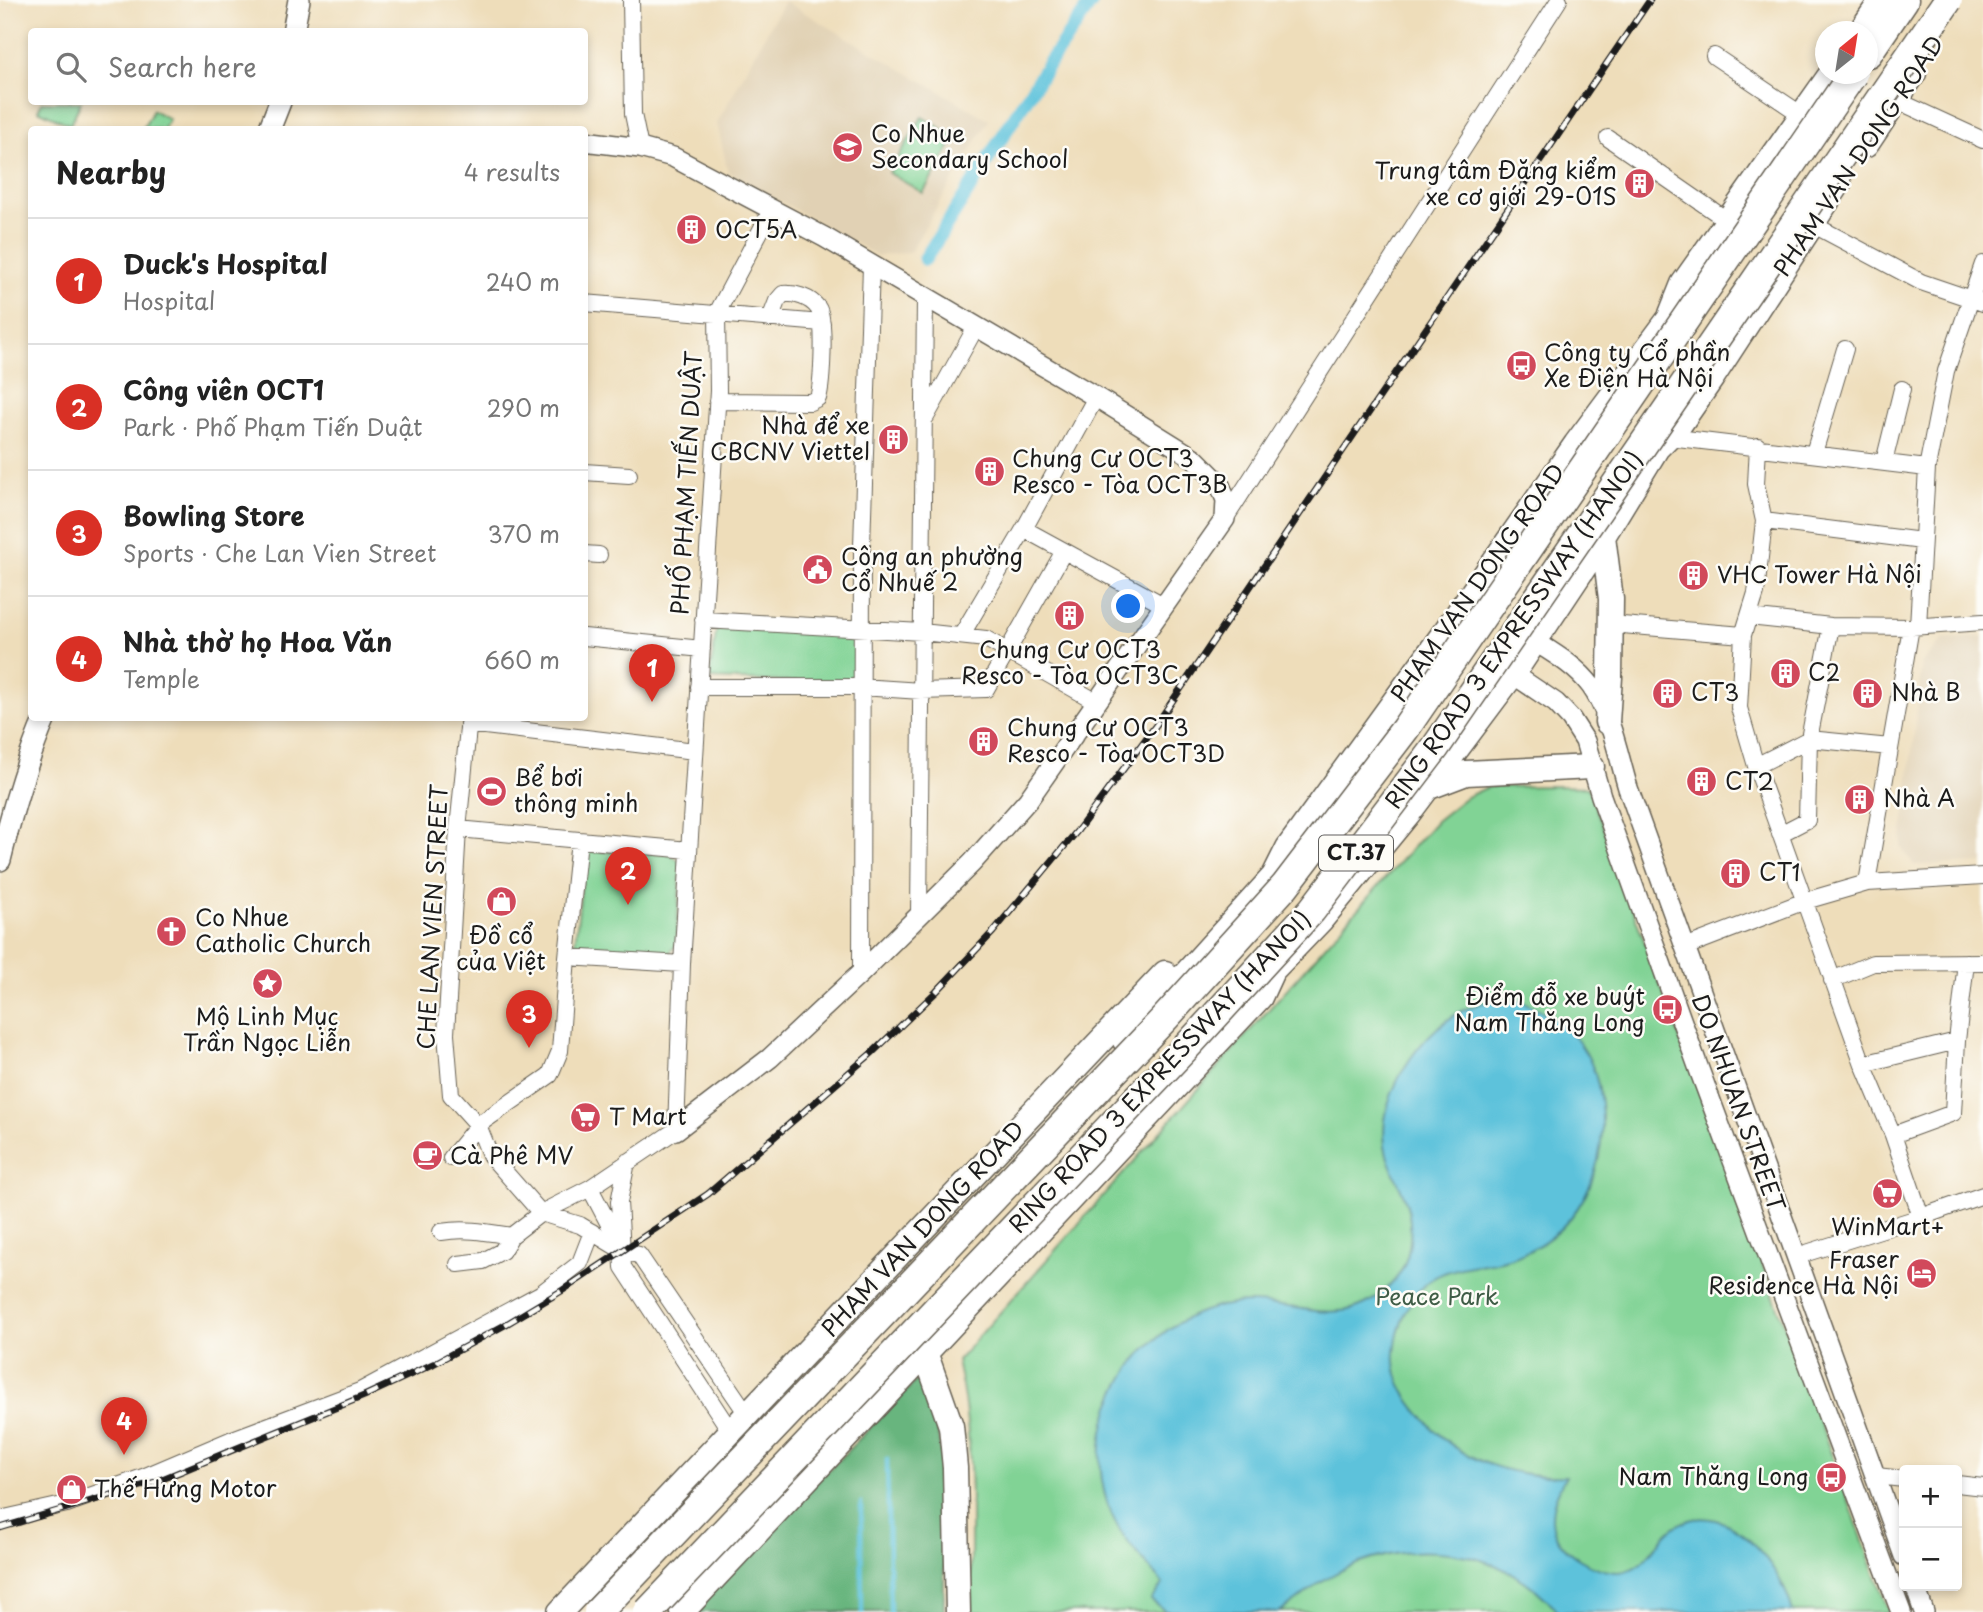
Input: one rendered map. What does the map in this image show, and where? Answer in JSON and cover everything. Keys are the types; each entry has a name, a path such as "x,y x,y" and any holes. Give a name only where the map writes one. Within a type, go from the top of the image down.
{"highway":[{"path":"1878,37 1904,0"},
{"name":"RING ROAD 3 EXPRESSWAY (HANOI)","path":"649,1612 1192,1041 1312,910 1435,748 1950,0"},
{"name":"RING ROAD 3 EXPRESSWAY (HANOI)","path":"598,1612 1166,1017 1285,886 1405,729 1846,84"}],"main road":[{"path":"294,28 299,0"},
{"path":"1868,21 1882,0"},
{"path":"1878,25 1896,0"},
{"name":"PHAM VAN DONG ROAD","path":"1663,442 1665,418 1950,0"},
{"name":"PHAM VAN DONG ROAD","path":"649,1612 1238,995 1248,985 1272,971 1321,920 1429,787 1536,642 1663,442 1678,427 1712,378 1963,0"},
{"name":"PHAM VAN DONG ROAD","path":"1669,319 1683,284 1824,84"},
{"name":"PHAM VAN DONG ROAD","path":"592,1612 986,1195 1274,876 1288,848 1447,629 1569,454 1669,319 1696,293 1839,84"},
{"path":"271,126 279,105"},
{"path":"1603,536 1611,599 1607,722"},
{"path":"1469,598 1536,642"},
{"path":"1447,629 1513,674"},
{"path":"0,860 10,813 44,721"},
{"path":"1429,787 1466,773 1592,766"},
{"name":"PHAM VAN DONG ROAD","path":"560,1612 1263,868 1288,848"},
{"name":"PHAM VAN DONG ROAD","path":"682,1612 925,1352 1024,1251 1260,996 1272,971"},
{"path":"925,1352 951,1426 955,1468 958,1612"}],"street":[{"path":"631,0 633,114 640,148"},
{"path":"458,1264 483,1261 502,1251 511,1236 541,1213 590,1188 676,1129 770,1058 972,863 1028,800 1225,519 1559,0"},
{"path":"1714,56 1802,115"},
{"path":"1896,100 1983,140"},
{"path":"1608,138 1728,221"},
{"path":"588,142 640,148 673,157 772,209 1096,397 1194,458 1219,483 1226,500 1225,519"},
{"name":"PHỐ PHẠM TIẾN DUẬT","path":"676,1129 682,964 717,401 717,313 772,209"},
{"path":"1812,225 1921,282 1977,301"},
{"path":"1867,883 1914,626 1927,468 1946,371 1977,301 1983,264"},
{"path":"861,973 862,546 871,266"},
{"path":"717,401 810,402 818,398 821,388 822,323 818,308 808,299 793,293 783,294 770,319"},
{"path":"919,915 925,297"},
{"path":"588,303 822,323"},
{"path":"924,421 976,327"},
{"path":"1814,453 1845,349"},
{"path":"1884,462 1902,389"},
{"path":"961,636 1024,529 1096,397"},
{"path":"1663,442 1758,446 1927,468"},
{"path":"1758,446 1756,484 1763,521 1756,593 1744,635 1739,708 1756,766 1832,980 1893,1135 1921,1217"},
{"path":"588,472 629,475"},
{"path":"1763,521 1922,541"},
{"path":"1024,529 1165,606"},
{"path":"699,687 862,687 922,691 986,689 1064,551"},
{"path":"1749,617 1831,626 1914,626 1983,622"},
{"path":"703,620 922,632 986,639 1097,702"},
{"path":"1610,624 1744,635"},
{"path":"1780,834 1807,820 1809,740 1831,626"},
{"path":"588,637 702,649"},
{"name":"DO NHUAN STREET","path":"1536,642 1576,670 1591,686 1607,722 1628,788 1899,1542"},
{"name":"DO NHUAN STREET","path":"1513,674 1556,703 1572,719 1585,741 1682,1021 1901,1612"},
{"path":"469,721 695,751"},
{"name":"CHE LAN VIEN STREET","path":"469,721 458,829 448,996 447,1048 451,1095 478,1125 490,1155 541,1213"},
{"path":"1756,766 1809,740 1890,747"},
{"path":"458,829 689,850"},
{"path":"451,1158 478,1125 550,1075 560,1051 579,840"},
{"path":"1685,947 1805,901 1867,883 1983,876"},
{"path":"567,957 682,964"},
{"path":"1893,1135 1953,1113 1957,1041 1966,962"},
{"path":"1832,980 1873,963 1983,962"},
{"path":"1863,1064 1957,1041"},
{"path":"627,1162 619,1202 623,1267 739,1423"},
{"path":"590,1188 623,1251"},
{"path":"1797,1256 1983,1195"},
{"path":"541,1213 580,1226 623,1251 639,1255 739,1423"},
{"path":"441,1233 457,1229 511,1236"},
{"path":"0,1519 67,1504 360,1391 540,1294 580,1263 592,1232"},
{"path":"1801,1343 1825,1335"},
{"path":"1876,1476 1899,1478"},
{"path":"1962,1485 1983,1487"},
{"path":"1917,1591 1924,1612"}],"shaded area":[{"name":"Co Nhue Secondary School","path":"784,1 989,120 910,252 878,256 728,172 717,123"},
{"path":"1983,636 1983,863 1914,865 1901,847 1922,662 1944,639"}],"green space":[{"path":"40,105 80,105 70,125 38,110"},
{"path":"153,110 169,119 166,126 145,126"},
{"path":"922,117 956,137 923,193 889,173"},
{"path":"717,626 858,634 857,684 709,679"},
{"name":"Peace Park","path":"1488,787 1588,787 1889,1612 971,1612 970,1455 957,1361 1436,821 1466,797"},
{"path":"590,851 670,854 678,860 681,867 676,945 666,957 580,949 575,942 585,856"},
{"path":"916,1381 927,1395 935,1420 940,1452 944,1526 944,1612 689,1612"}],"water":[{"path":"1515,999 1543,1011 1567,1029 1585,1052 1597,1081 1601,1107 1602,1134 1598,1160 1578,1207 1562,1227 1542,1243 1517,1256 1435,1277 1416,1294 1402,1320 1395,1349 1397,1374 1402,1388 1418,1412 1441,1437 1456,1448 1491,1465 1509,1470 1566,1476 1555,1500 1552,1522 1560,1541 1583,1562 1609,1571 1629,1570 1644,1560 1676,1526 1696,1519 1715,1520 1750,1540 1765,1557 1787,1594 1793,1612 1558,1612 1535,1589 1509,1572 1480,1560 1449,1553 1418,1552 1386,1555 1356,1564 1327,1578 1279,1612 1165,1611 1151,1600 1163,1584 1131,1546 1112,1515 1101,1470 1102,1437 1110,1406 1124,1377 1143,1352 1167,1330 1195,1314 1227,1305 1250,1303 1336,1312 1356,1308 1375,1298 1395,1280 1406,1261 1410,1227 1407,1204 1384,1143 1391,1095 1411,1058 1439,1027 1478,1004"}],"waterway":[{"path":"925,259 1047,66 1093,0"},
{"path":"887,1459 890,1612"},
{"path":"861,1503 862,1612"}],"railway":[{"path":"0,1528 155,1482 364,1396 433,1364 503,1326 563,1290 708,1194 873,1052 936,992 993,932 1078,830 1156,725 1650,0"}],"place":[{"name":"Co Nhue Secondary School","path":"848,147"},
{"name":"Trung tâm Đăng kiểm xe cơ giới 29-01S","path":"1640,184"},
{"name":"OCT5A","path":"692,230"},
{"name":"Công ty Cổ phần Xe Điện Hà Nội","path":"1521,366"},
{"name":"Nhà để xe CBCNV Viettel","path":"893,439"},
{"name":"Chung Cư OCT3 Resco - Tòa OCT3B","path":"989,472"},
{"name":"Công an phường Cổ Nhuế 2","path":"818,570"},
{"name":"VHC Tower Hà Nội","path":"1694,575"},
{"name":"Chung Cư OCT3 Resco - Tòa OCT3C","path":"1070,616"},
{"name":"C2","path":"1785,673"},
{"name":"CT3","path":"1668,693"},
{"name":"Nhà B","path":"1868,693"},
{"name":"Duck's Hospital","path":"652,702"},
{"name":"Chung Cư OCT3 Resco - Tòa OCT3D","path":"984,741"},
{"name":"CT2","path":"1702,782"},
{"name":"Bể bơi thông minh","path":"491,791"},
{"name":"Nhà A","path":"1860,799"},
{"name":"CT1","path":"1736,873"},
{"name":"Đồ cổ của Việt","path":"501,902"},
{"name":"Công viên OCT1","path":"628,905"},
{"name":"Co Nhue Catholic Church","path":"172,931"},
{"name":"Mộ Linh Mục Trần Ngọc Liễn","path":"267,983"},
{"name":"Điểm đỗ xe buýt Nam Thăng Long","path":"1668,1010"},
{"name":"Bowling Store","path":"529,1048"},
{"name":"T Mart","path":"586,1117"},
{"name":"Cà Phê MV","path":"427,1156"},
{"name":"WinMart+","path":"1888,1193"},
{"name":"Fraser Residence Hà Nội","path":"1922,1273"},
{"name":"Nhà thờ họ Hoa Văn","path":"124,1455"},
{"name":"Nam Thăng Long","path":"1832,1477"},
{"name":"Thế Hưng Motor","path":"71,1489"}]}
